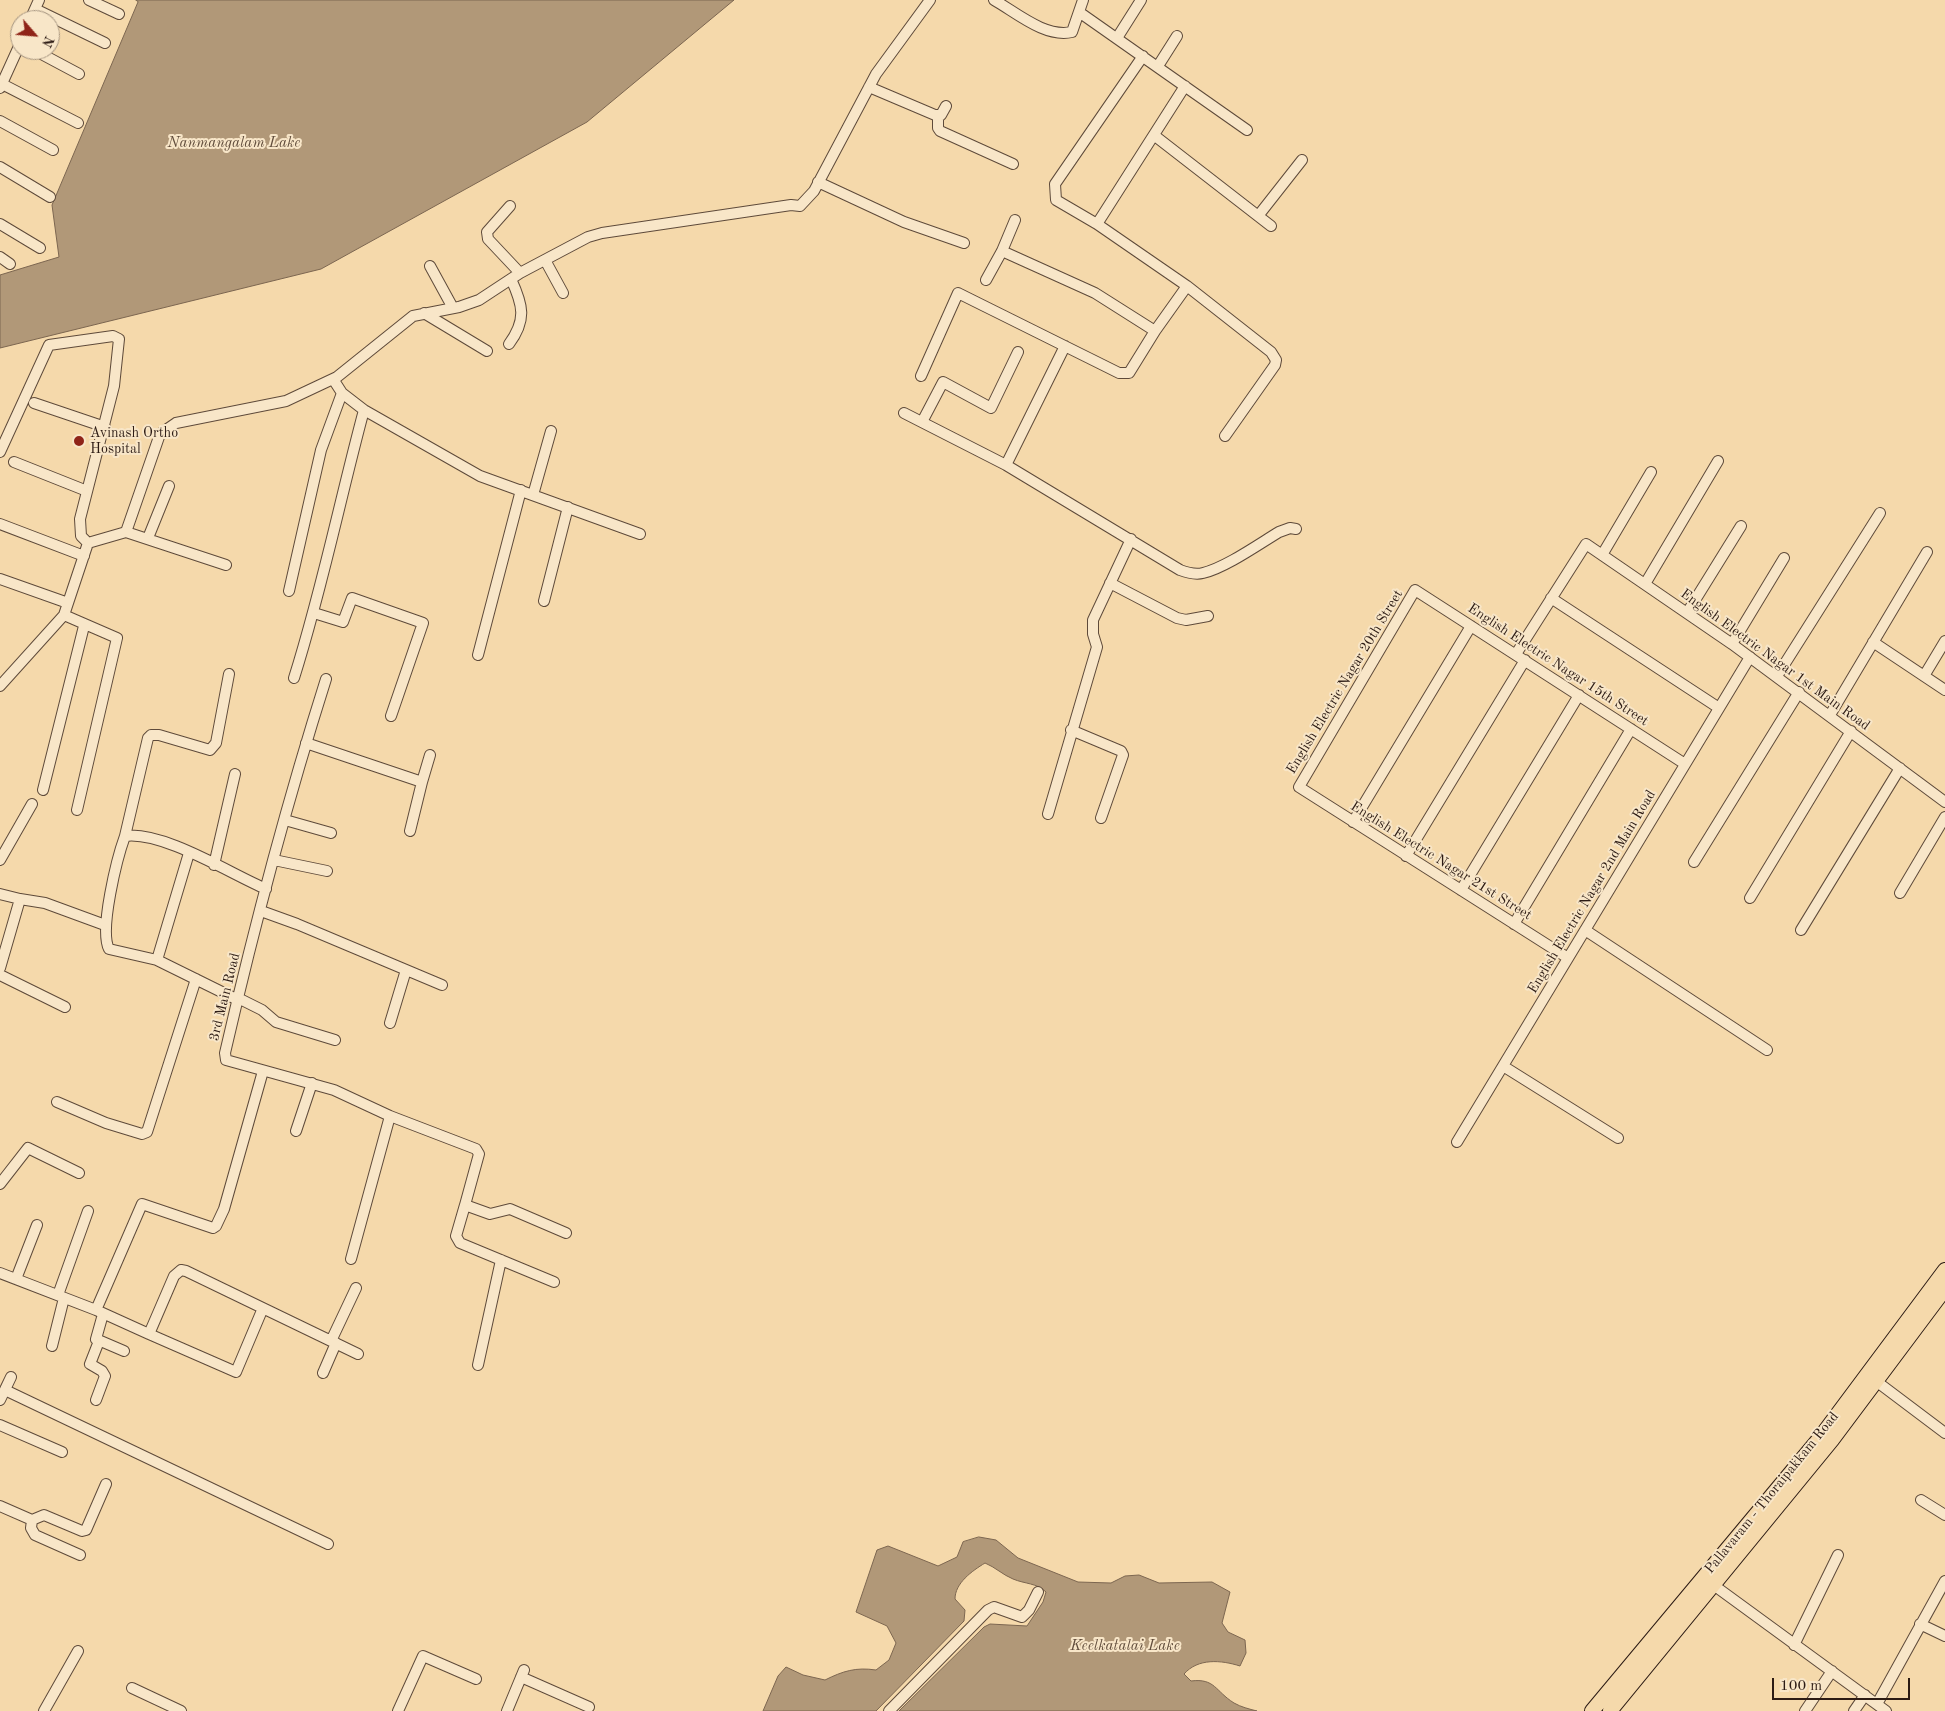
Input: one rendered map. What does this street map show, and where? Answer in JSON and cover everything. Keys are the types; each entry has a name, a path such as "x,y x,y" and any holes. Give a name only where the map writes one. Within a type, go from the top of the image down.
{"main road":[{"name":"Pallavaram - Thoraipakkam Road","path":"1610,1711 1945,1270"},
{"name":"Pallavaram - Thoraipakkam Road","path":"1592,1711 1832,1440 1945,1289"}],"street":[{"path":"89,0 119,14"},
{"path":"126,532 160,434 176,424 286,401 333,379 414,316 454,308 479,300 520,273 588,237 602,233 791,205 800,206 807,200 818,182 869,87 930,0"},
{"path":"994,0 1044,29 1061,35 1072,32 1083,0"},
{"path":"1117,38 1141,0"},
{"path":"37,4 105,43"},
{"path":"1080,12 1247,130"},
{"path":"1158,66 1176,36"},
{"path":"1143,56 1055,184 1056,200 1097,224 1187,286 1271,352 1276,360 1275,365 1224,436"},
{"path":"13,60 1,87 78,123"},
{"path":"53,60 79,74"},
{"path":"1097,224 1155,136 1185,86"},
{"path":"869,87 938,115"},
{"path":"938,115 941,115 946,106"},
{"path":"938,115 938,128 940,131 1013,164"},
{"path":"0,121 53,150"},
{"path":"1155,136 1271,226"},
{"path":"1258,216 1302,160"},
{"path":"0,167 50,197"},
{"path":"818,182 904,222 964,243"},
{"path":"510,206 487,232 488,239 520,273"},
{"path":"986,280 1015,220"},
{"path":"0,224 40,248"},
{"path":"1002,250 1095,293 1155,330"},
{"path":"0,258 10,264"},
{"path":"545,260 563,293"},
{"path":"430,266 454,308"},
{"path":"508,344 518,331 522,312 520,298 511,279"},
{"path":"921,376 958,293 1119,373 1129,374 1155,330 1187,286"},
{"path":"424,313 487,351"},
{"path":"0,452 49,345 113,336 119,339 114,386 79,530 81,536 88,543"},
{"path":"1006,465 1065,346"},
{"path":"922,422 943,382 991,408 1018,352"},
{"path":"333,379 342,393 364,410 465,468 640,534"},
{"path":"289,591 321,450 342,393"},
{"path":"34,403 105,427"},
{"path":"294,678 314,613 334,536 342,492 364,410"},
{"path":"904,413 1006,465 1180,570 1191,574 1203,573 1279,532 1290,528 1296,529"},
{"path":"534,495 551,431"},
{"path":"1645,584 1718,461"},
{"path":"14,462 87,491"},
{"path":"1602,555 1651,472"},
{"path":"148,538 169,486"},
{"path":"478,655 520,490"},
{"path":"544,600 568,507"},
{"path":"1777,676 1880,512"},
{"path":"0,524 84,556"},
{"path":"1687,613 1741,526"},
{"path":"88,543 126,532 226,565"},
{"path":"1048,814 1071,730 1097,647 1092,626 1131,539"},
{"path":"0,686 64,616 88,543"},
{"name":"English Electric Nagar 1st Main Road","path":"1551,598 1586,544 1777,676 1945,802"},
{"path":"1830,715 1927,552"},
{"path":"1732,644 1784,558"},
{"path":"0,579 68,603"},
{"path":"1110,583 1177,618 1186,620 1208,616"},
{"name":"English Electric Nagar 15th Street","path":"1415,590 1685,764"},
{"name":"English Electric Nagar 20th Street","path":"1299,787 1415,590"},
{"path":"314,613 343,622 352,598 423,623 391,716"},
{"path":"1406,856 1521,657 1551,598 1719,708"},
{"path":"64,616 84,626 114,635 117,641 77,810"},
{"path":"43,790 84,626"},
{"path":"1353,822 1471,626"},
{"path":"1924,676 1945,640"},
{"path":"1873,642 1945,690"},
{"name":"English Electric Nagar 2nd Main Road","path":"1457,1142 1750,657"},
{"path":"229,674 216,743 210,750 159,735 151,734 148,738 125,836 115,868 105,942 109,949 157,960 262,1010 276,1022 335,1040"},
{"name":"3rd Main Road","path":"326,679 306,742 266,889 225,1053 226,1060 334,1090 390,1116 476,1149 479,1154 465,1205"},
{"path":"1694,862 1799,692"},
{"path":"1461,890 1579,695"},
{"path":"1514,924 1631,728"},
{"path":"1071,730 1121,751 1123,755 1101,818"},
{"path":"1750,898 1851,731"},
{"path":"306,742 422,782"},
{"path":"410,831 430,755"},
{"path":"1800,930 1900,768"},
{"path":"214,865 235,774"},
{"name":"English Electric Nagar 21st Street","path":"1299,787 1568,958"},
{"path":"0,860 32,804"},
{"path":"1900,893 1945,817"},
{"path":"285,820 331,833"},
{"path":"125,836 150,837 172,844 266,889"},
{"path":"157,960 189,853"},
{"path":"274,860 327,871"},
{"path":"0,894 20,900 44,903 106,925"},
{"path":"0,968 20,900"},
{"path":"261,911 442,985"},
{"path":"1585,930 1766,1050"},
{"path":"390,1023 406,970"},
{"path":"0,976 65,1007"},
{"path":"57,1102 142,1134 147,1132 196,979"},
{"path":"1503,1066 1618,1138"},
{"path":"124,1351 95,1337 100,1312 142,1204 212,1228 216,1226 224,1209 263,1071"},
{"path":"296,1131 312,1083"},
{"path":"351,1259 390,1116"},
{"path":"0,1184 28,1148 79,1173"},
{"path":"554,1282 457,1240 456,1236 465,1205 490,1214 510,1209 566,1233"},
{"path":"52,1346 61,1297 88,1211"},
{"path":"16,1279 37,1225"},
{"path":"478,1365 501,1260"},
{"path":"149,1334 174,1276 181,1270 358,1354"},
{"path":"0,1273 100,1312 236,1372 263,1308"},
{"path":"323,1373 333,1342 356,1288"},
{"path":"96,1400 105,1376 102,1371 90,1364 99,1340"},
{"path":"0,1400 11,1377"},
{"path":"1876,1381 1945,1433"},
{"path":"5,1390 328,1544"},
{"path":"0,1425 62,1452"},
{"path":"0,1506 32,1520 44,1515 82,1531 86,1530 106,1484"},
{"path":"1921,1500 1945,1516"},
{"path":"32,1520 31,1528 35,1535 80,1555"},
{"path":"1794,1645 1838,1555"},
{"path":"1708,1581 1886,1711"},
{"path":"1877,1704 1945,1581"},
{"path":"889,1711 988,1610 994,1607 1022,1617 1029,1610 1038,1592"},
{"path":"1920,1624 1945,1636"},
{"path":"44,1711 78,1651"},
{"path":"398,1711 423,1656 476,1679"},
{"path":"1805,1711 1832,1671"},
{"path":"507,1711 523,1674 589,1707"},
{"path":"132,1688 181,1711"},
{"path":"1854,1711 1865,1695"}],"water":[{"name":"Nanmangalam Lake","path":"136,0 734,0 587,122 321,269 0,348 0,275 59,257 52,205 138,2"},
{"name":"Keelkatalai Lake","path":"979,1537 996,1540 1018,1558 1078,1582 1111,1583 1125,1576 1139,1575 1159,1583 1212,1582 1230,1592 1222,1623 1228,1632 1245,1640 1246,1653 1240,1666 1225,1662 1203,1663 1196,1665 1184,1674 1191,1681 1210,1683 1234,1703 1257,1711 899,1711 984,1627 990,1624 1027,1626 1043,1602 1046,1592 1042,1589 1013,1579 985,1563 965,1578 956,1593 955,1599 965,1610 964,1621 876,1711 763,1711 778,1676 786,1667 803,1675 825,1680 850,1670 876,1670 889,1660 896,1643 887,1626 856,1612 877,1550 888,1546 938,1566 957,1557 963,1542"}],"place":[{"name":"Avinash Ortho Hospital","path":"79,441"}]}
